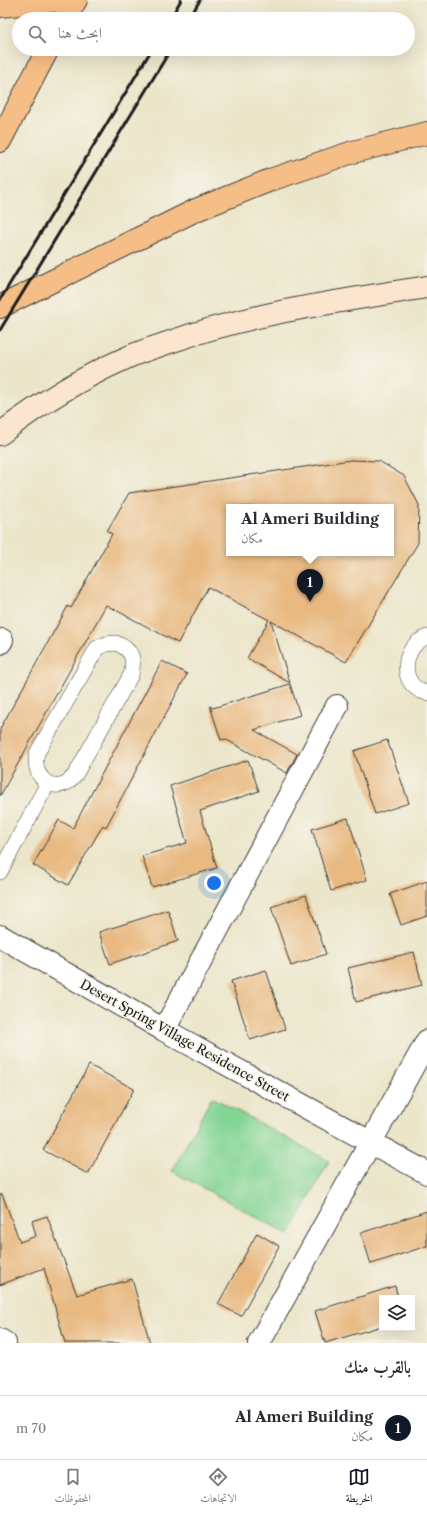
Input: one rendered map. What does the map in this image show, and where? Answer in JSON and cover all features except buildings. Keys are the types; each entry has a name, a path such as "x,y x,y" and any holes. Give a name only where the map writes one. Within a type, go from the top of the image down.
{"highway":[{"path":"0,6 61,0"},
{"path":"69,12 76,0"},
{"path":"0,141 44,56"},
{"path":"0,307 120,247 203,208 273,179 353,152 427,133"}],"main road":[{"path":"0,434 22,417 63,392 125,358 191,335 259,316 328,302 427,287"}],"street":[{"path":"164,1030 337,706"},
{"name":"Desert Spring Village Residence Street","path":"0,936 164,1030 427,1172"},
{"path":"259,1343 427,1041"},
{"path":"0,1340 5,1343"}],"lane":[{"path":"427,637 415,643 408,653 406,664 408,676 414,686 427,693"},
{"path":"116,643 125,647 132,655 133,665 131,675 75,775 68,782 58,785 48,783 41,778 36,771 35,762 37,754 91,657 97,648 106,644 116,643"},
{"path":"0,872 48,783"}],"green space":[{"path":"212,1097 329,1161 289,1235 172,1171"}],"railway":[{"path":"174,12 181,0"},
{"path":"193,12 200,0"},
{"path":"0,300 148,56"},
{"path":"0,330 167,56"}],"place":[{"name":"Al Ameri Building","path":"310,602"}]}
